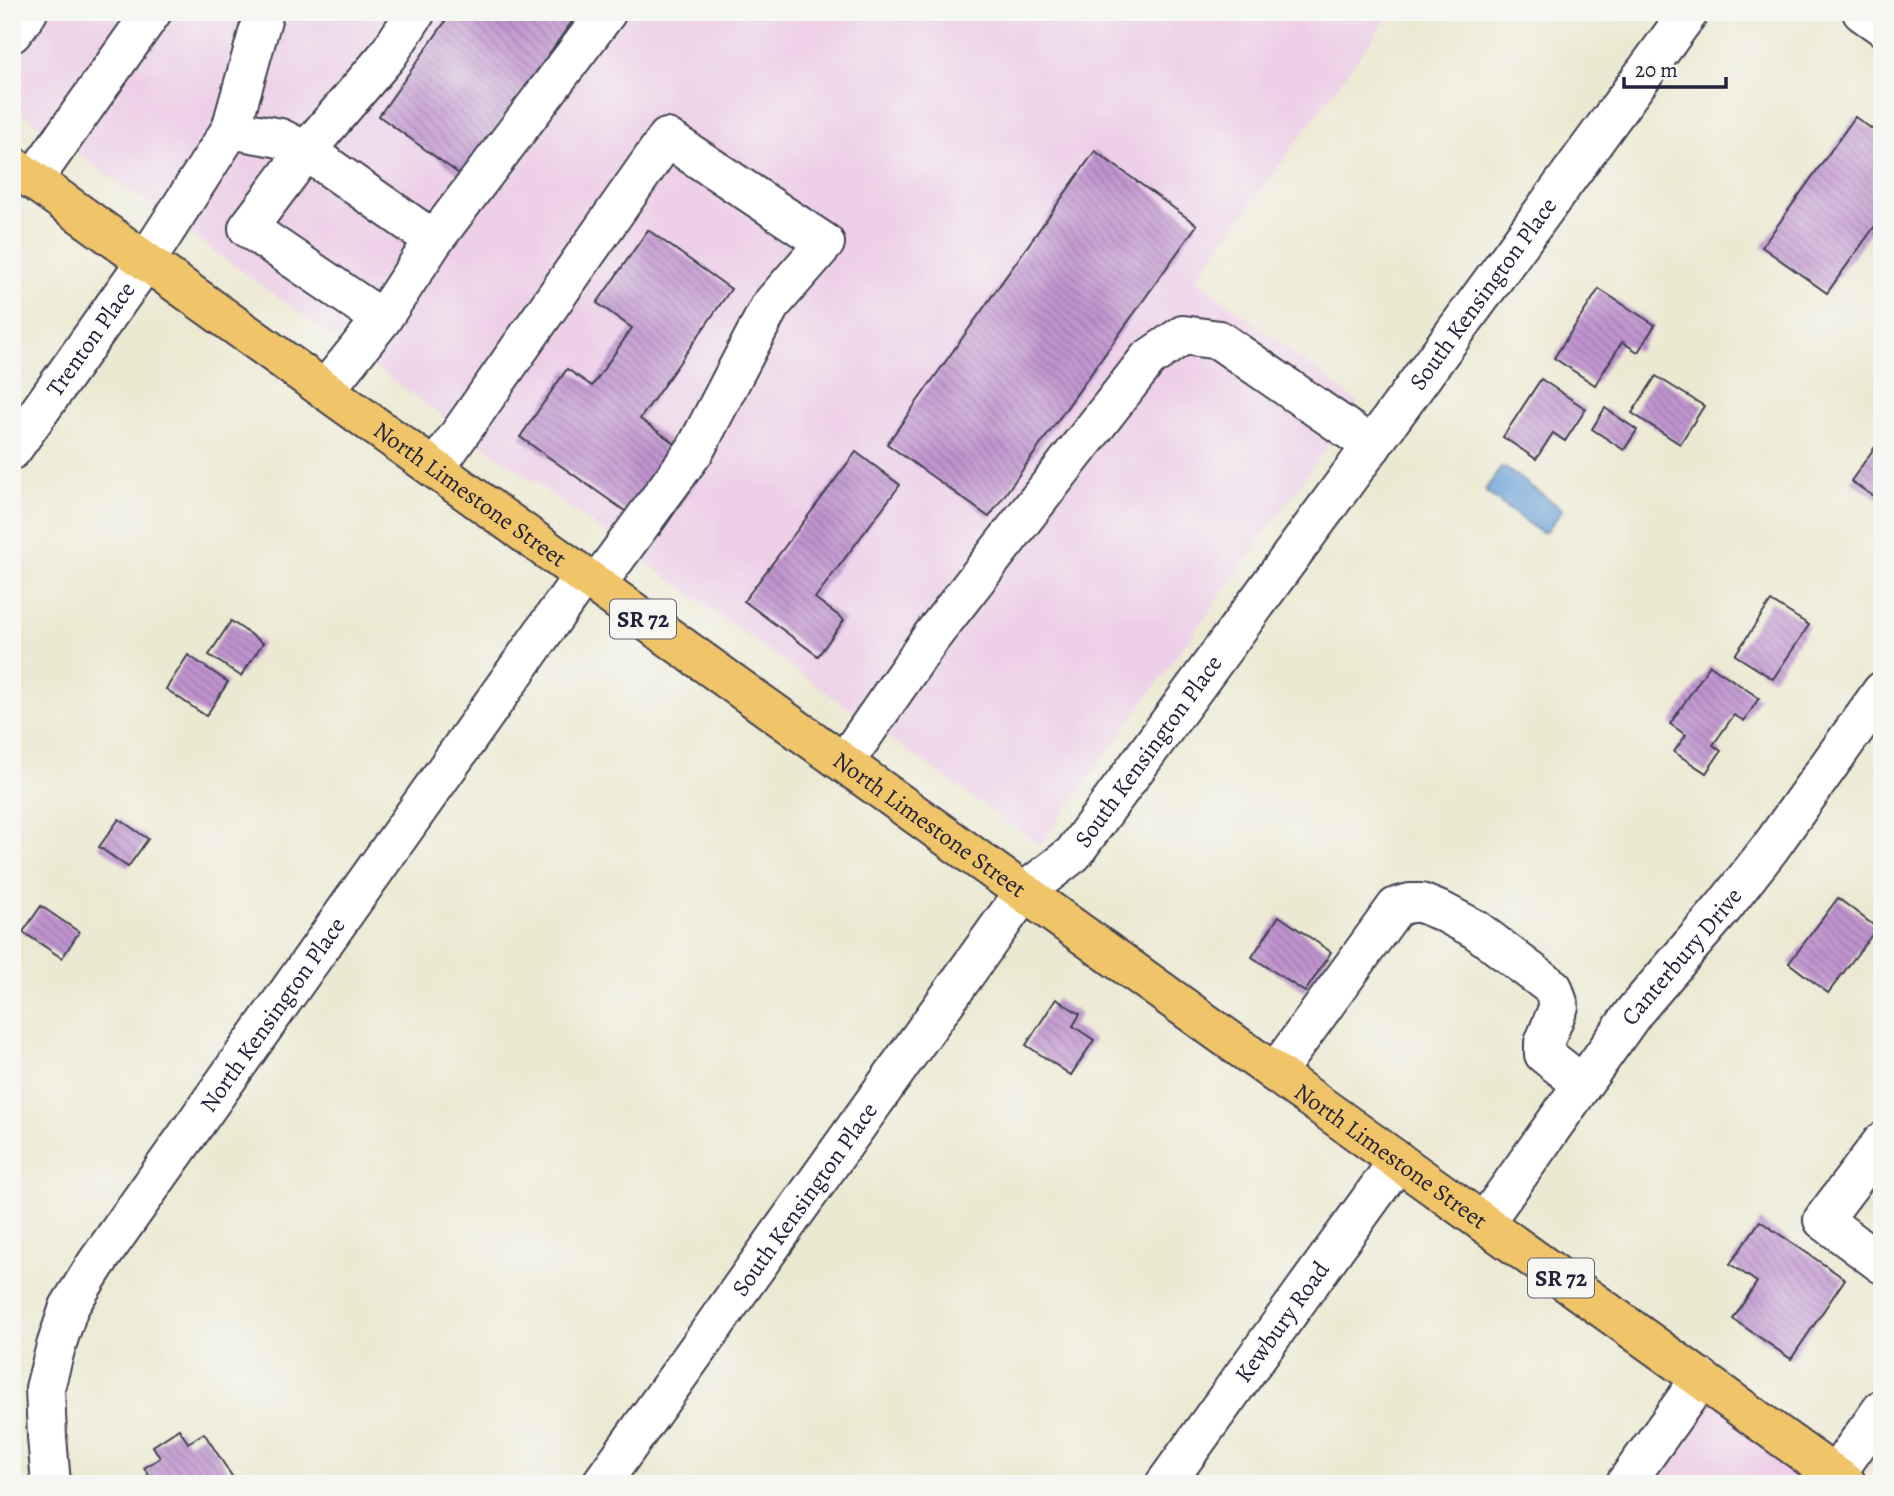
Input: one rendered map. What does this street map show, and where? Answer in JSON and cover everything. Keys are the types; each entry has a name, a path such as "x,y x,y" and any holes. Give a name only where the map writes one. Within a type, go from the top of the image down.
{"main road":[{"name":"North Limestone Street","path":"23,173 1841,1479"}],"street":[{"path":"12,33 28,12"},
{"path":"23,173 152,12"},
{"name":"Trenton Place","path":"12,450 146,261 231,129 264,12"},
{"path":"382,319 248,228 306,151 387,56 416,12"},
{"path":"325,390 382,319 434,240 607,12"},
{"name":"South Kensington Place","path":"601,1484 1024,892 1073,854 1689,12"},
{"path":"1862,12 1882,26"},
{"path":"231,129 281,138 306,151 434,240"},
{"name":"North Kensington Place","path":"51,1484 45,1388 69,1307 96,1264 589,581 695,450 770,306 825,243 667,138 435,469"},
{"path":"844,763 932,636 1148,359 1183,335 1219,340 1372,446"},
{"name":"Canterbury Drive","path":"1484,1223 1633,1012 1723,908 1770,848 1882,691"},
{"path":"1275,1073 1396,907 1421,903 1475,929 1553,988 1559,1006 1544,1043 1544,1054 1582,1084"},
{"path":"1882,1142 1823,1220 1882,1264"},
{"name":"Kewbury Road","path":"1165,1484 1398,1161"},
{"path":"1625,1484 1701,1378"},
{"path":"1841,1479 1882,1409"}],"shaded area":[{"path":"12,12 1392,12 1196,279 1359,403 1040,846 12,106"},
{"path":"1701,1378 1847,1484 1625,1484"}],"water":[{"path":"1504,467 1561,508 1562,511 1546,532 1540,532 1485,490"}],"building":[{"path":"452,12 571,12 576,16 462,176 379,116"},
{"path":"1855,117 1882,136 1882,216 1827,293 1762,247"},
{"path":"1095,151 1197,225 989,517 887,444"},
{"path":"648,230 731,289 640,419 707,466 659,535 520,437 567,369 592,386 632,328 597,303"},
{"path":"1599,289 1655,325 1638,352 1622,342 1595,385 1554,358"},
{"path":"1656,376 1704,406 1680,444 1632,413"},
{"path":"1541,379 1586,409 1565,441 1553,433 1536,459 1503,437"},
{"path":"1605,408 1637,430 1624,450 1592,429"},
{"path":"1882,437 1882,502 1851,481"},
{"path":"856,452 900,485 815,598 844,620 818,656 744,601"},
{"path":"1771,601 1809,625 1773,679 1735,655"},
{"path":"231,621 263,643 241,676 209,655"},
{"path":"188,655 228,682 206,716 166,689"},
{"path":"1710,665 1759,698 1744,721 1734,715 1713,745 1721,751 1706,773 1674,752 1686,735 1670,724"},
{"path":"119,819 148,839 128,867 99,847"},
{"path":"1838,898 1877,928 1828,993 1789,963"},
{"path":"41,906 79,932 62,958 23,932"},
{"path":"1279,916 1331,952 1305,992 1252,957"},
{"path":"1056,999 1080,1014 1073,1026 1094,1040 1071,1075 1026,1045"},
{"path":"1760,1221 1845,1279 1791,1359 1733,1319 1757,1282 1730,1264"},
{"path":"179,1429 188,1443 204,1433 237,1484 155,1484 144,1468 160,1458 153,1446"}]}
